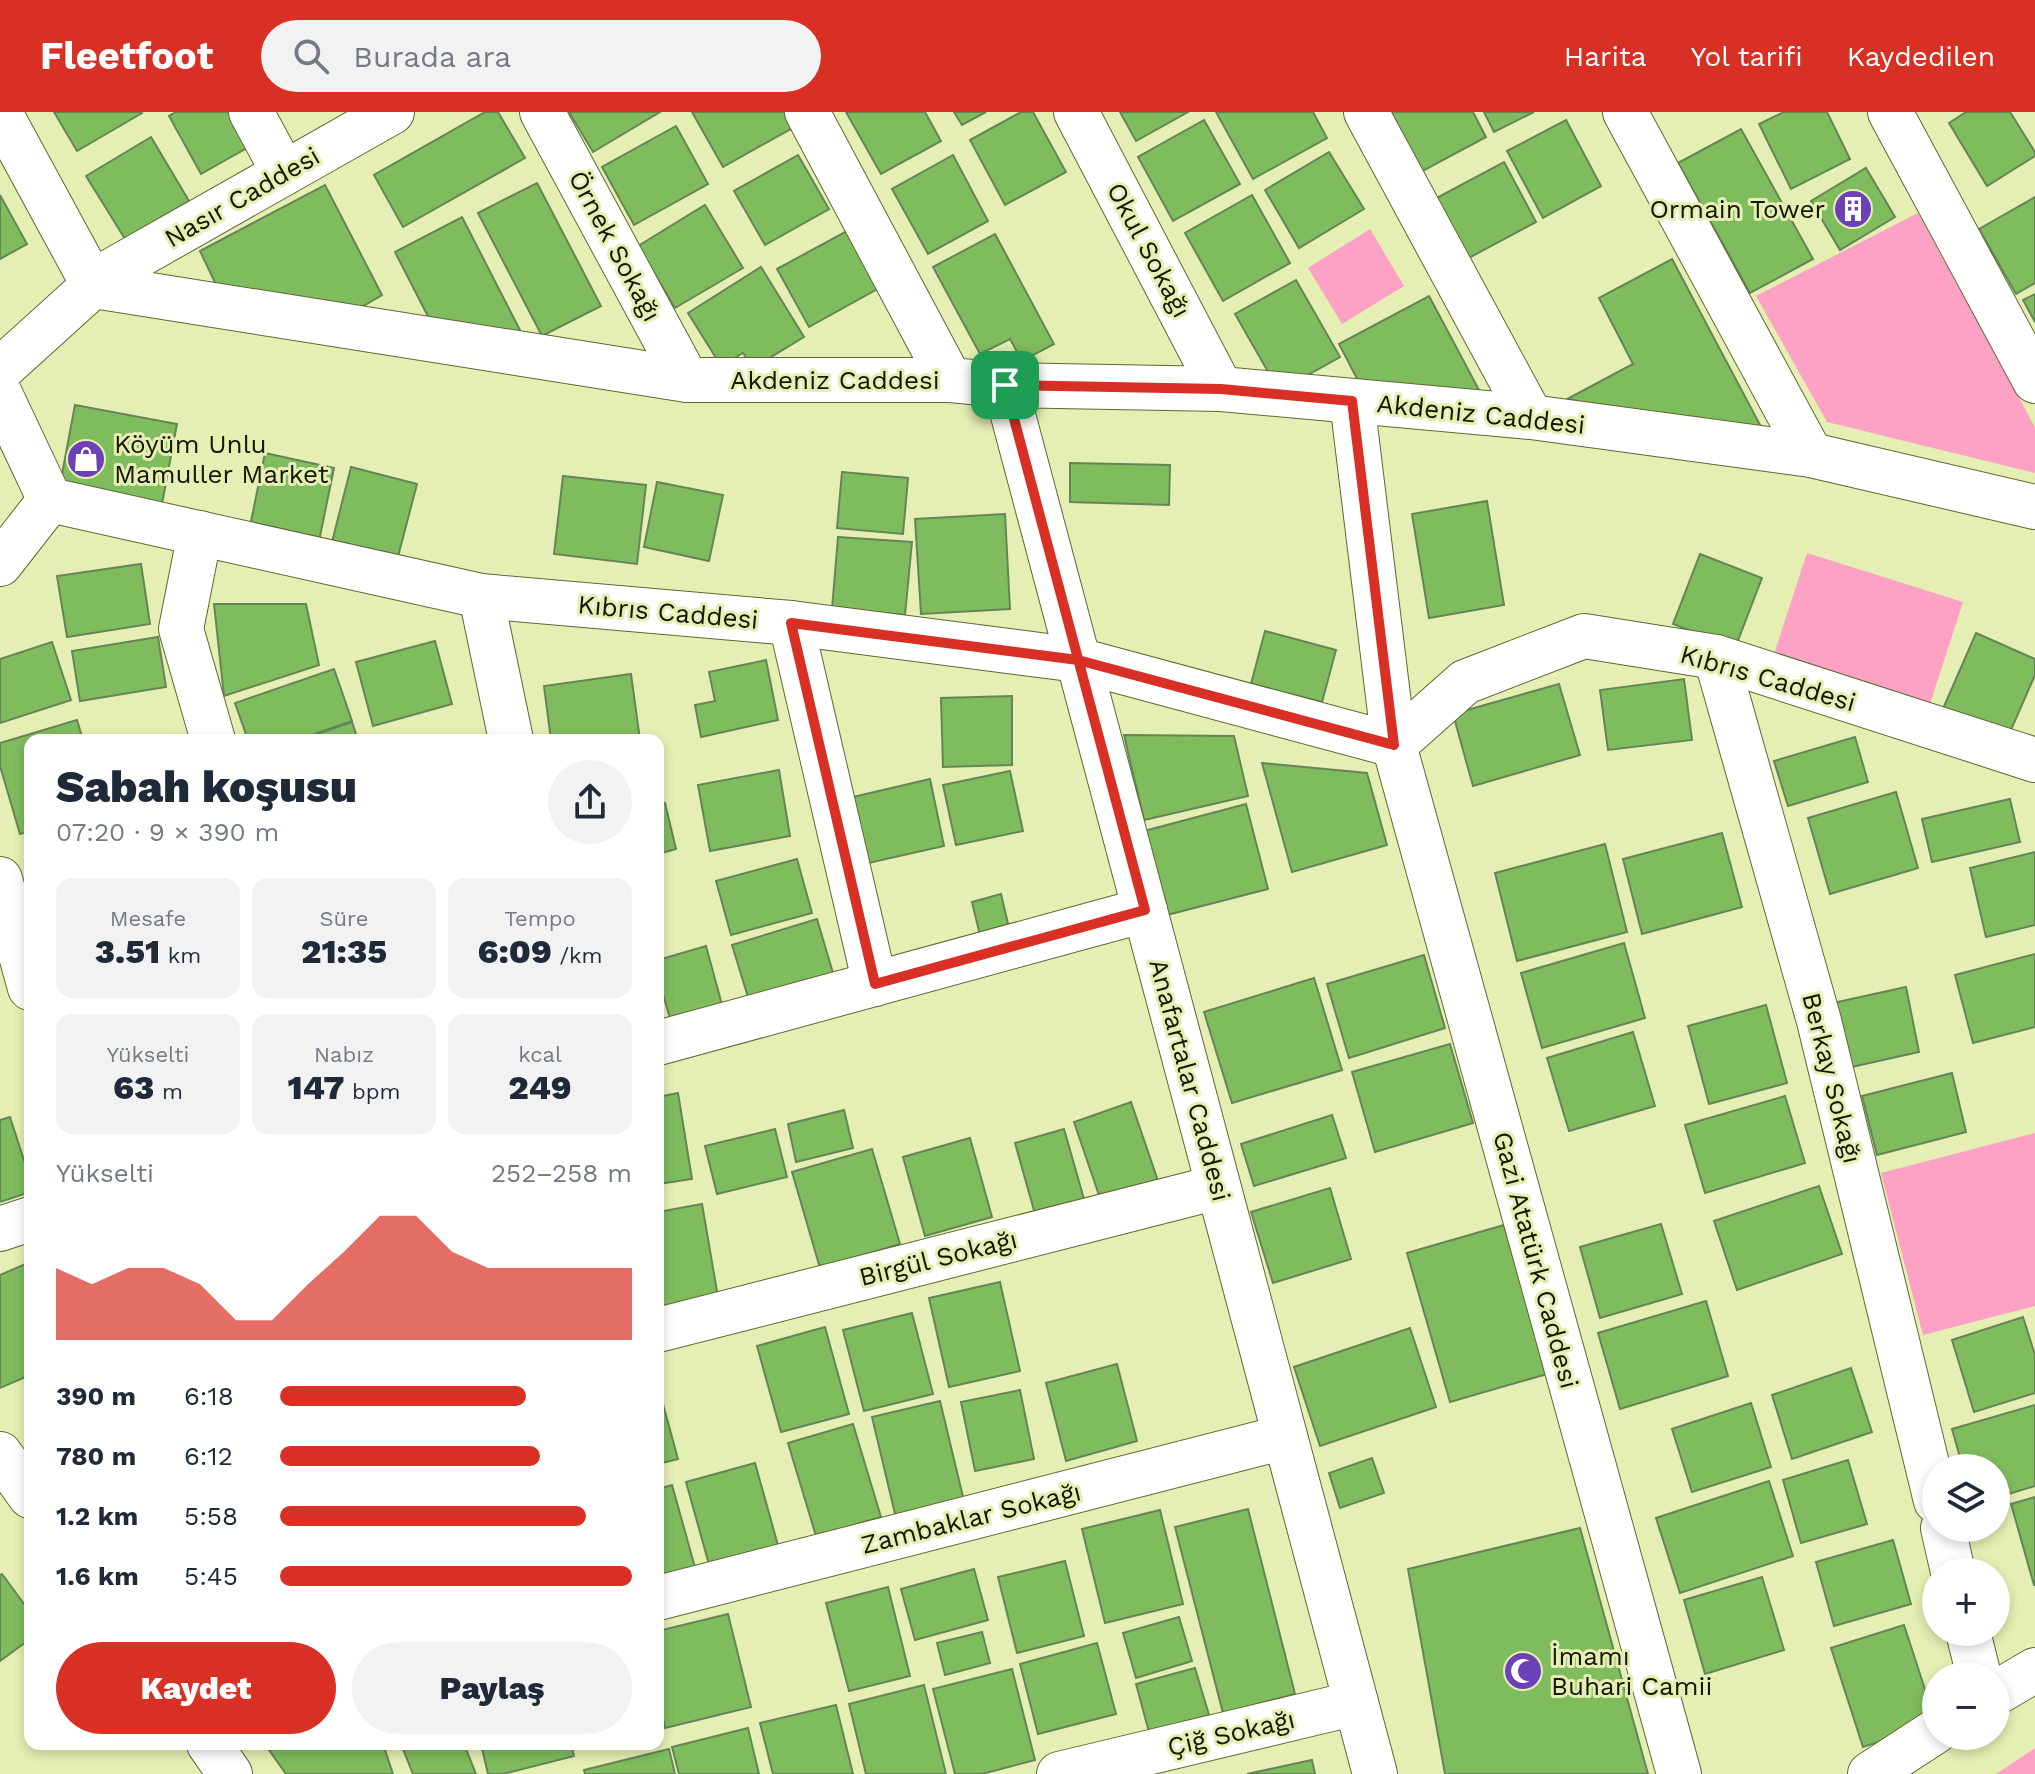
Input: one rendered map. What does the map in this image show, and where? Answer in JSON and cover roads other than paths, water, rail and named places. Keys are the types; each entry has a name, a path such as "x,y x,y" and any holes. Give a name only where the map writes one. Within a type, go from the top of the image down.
{"street":[{"path":"251,112 284,173"},
{"name":"Nasır Caddesi","path":"100,280 392,112"},
{"name":"Örnek Sokağı","path":"542,112 687,380"},
{"path":"807,112 950,380"},
{"name":"Okul Sokağı","path":"1076,112 1221,389"},
{"path":"1366,112 1531,417"},
{"path":"1625,112 1811,455"},
{"path":"1890,112 2035,381"},
{"path":"0,113 100,280 0,370"},
{"name":"Akdeniz Caddesi","path":"100,280 687,380 950,380 1005,385 1221,389 1531,417 1811,455 2035,507"},
{"name":"Anafartalar Caddesi","path":"1005,385 1375,1774"},
{"path":"0,394 50,500 0,564"},
{"name":"Gazi Atatürk Caddesi","path":"1352,401 1394,745 1679,1774"},
{"name":"Kıbrıs Caddesi","path":"50,500 481,596 791,623 1078,660 1394,745 1465,682 1584,636 1716,657 2035,760"},
{"path":"200,533 181,629 211,734"},
{"path":"481,596 510,734"},
{"path":"791,623 875,984"},
{"name":"Berkay Sokağı","path":"1716,657 1819,1021 1925,1454"},
{"path":"0,879 24,966"},
{"path":"664,1041 1145,910"},
{"name":"Birgül Sokağı","path":"664,1328 1218,1187"},
{"path":"0,1229 24,1221"},
{"name":"Zambaklar Sokağı","path":"664,1596 1285,1437"},
{"path":"0,1454 24,1486"},
{"path":"2010,1685 2035,1670"},
{"name":"Çiğ Sokağı","path":"1059,1774 1356,1703"},
{"path":"1870,1774 1922,1740"},
{"path":"213,1750 230,1774"}],"place":[{"name":"Ormain Tower","path":"1853,209"},
{"name":"Köyüm Unlu Mamuller Market","path":"86,459"},
{"name":"İmamı Buhari Camii","path":"1523,1671"}]}
